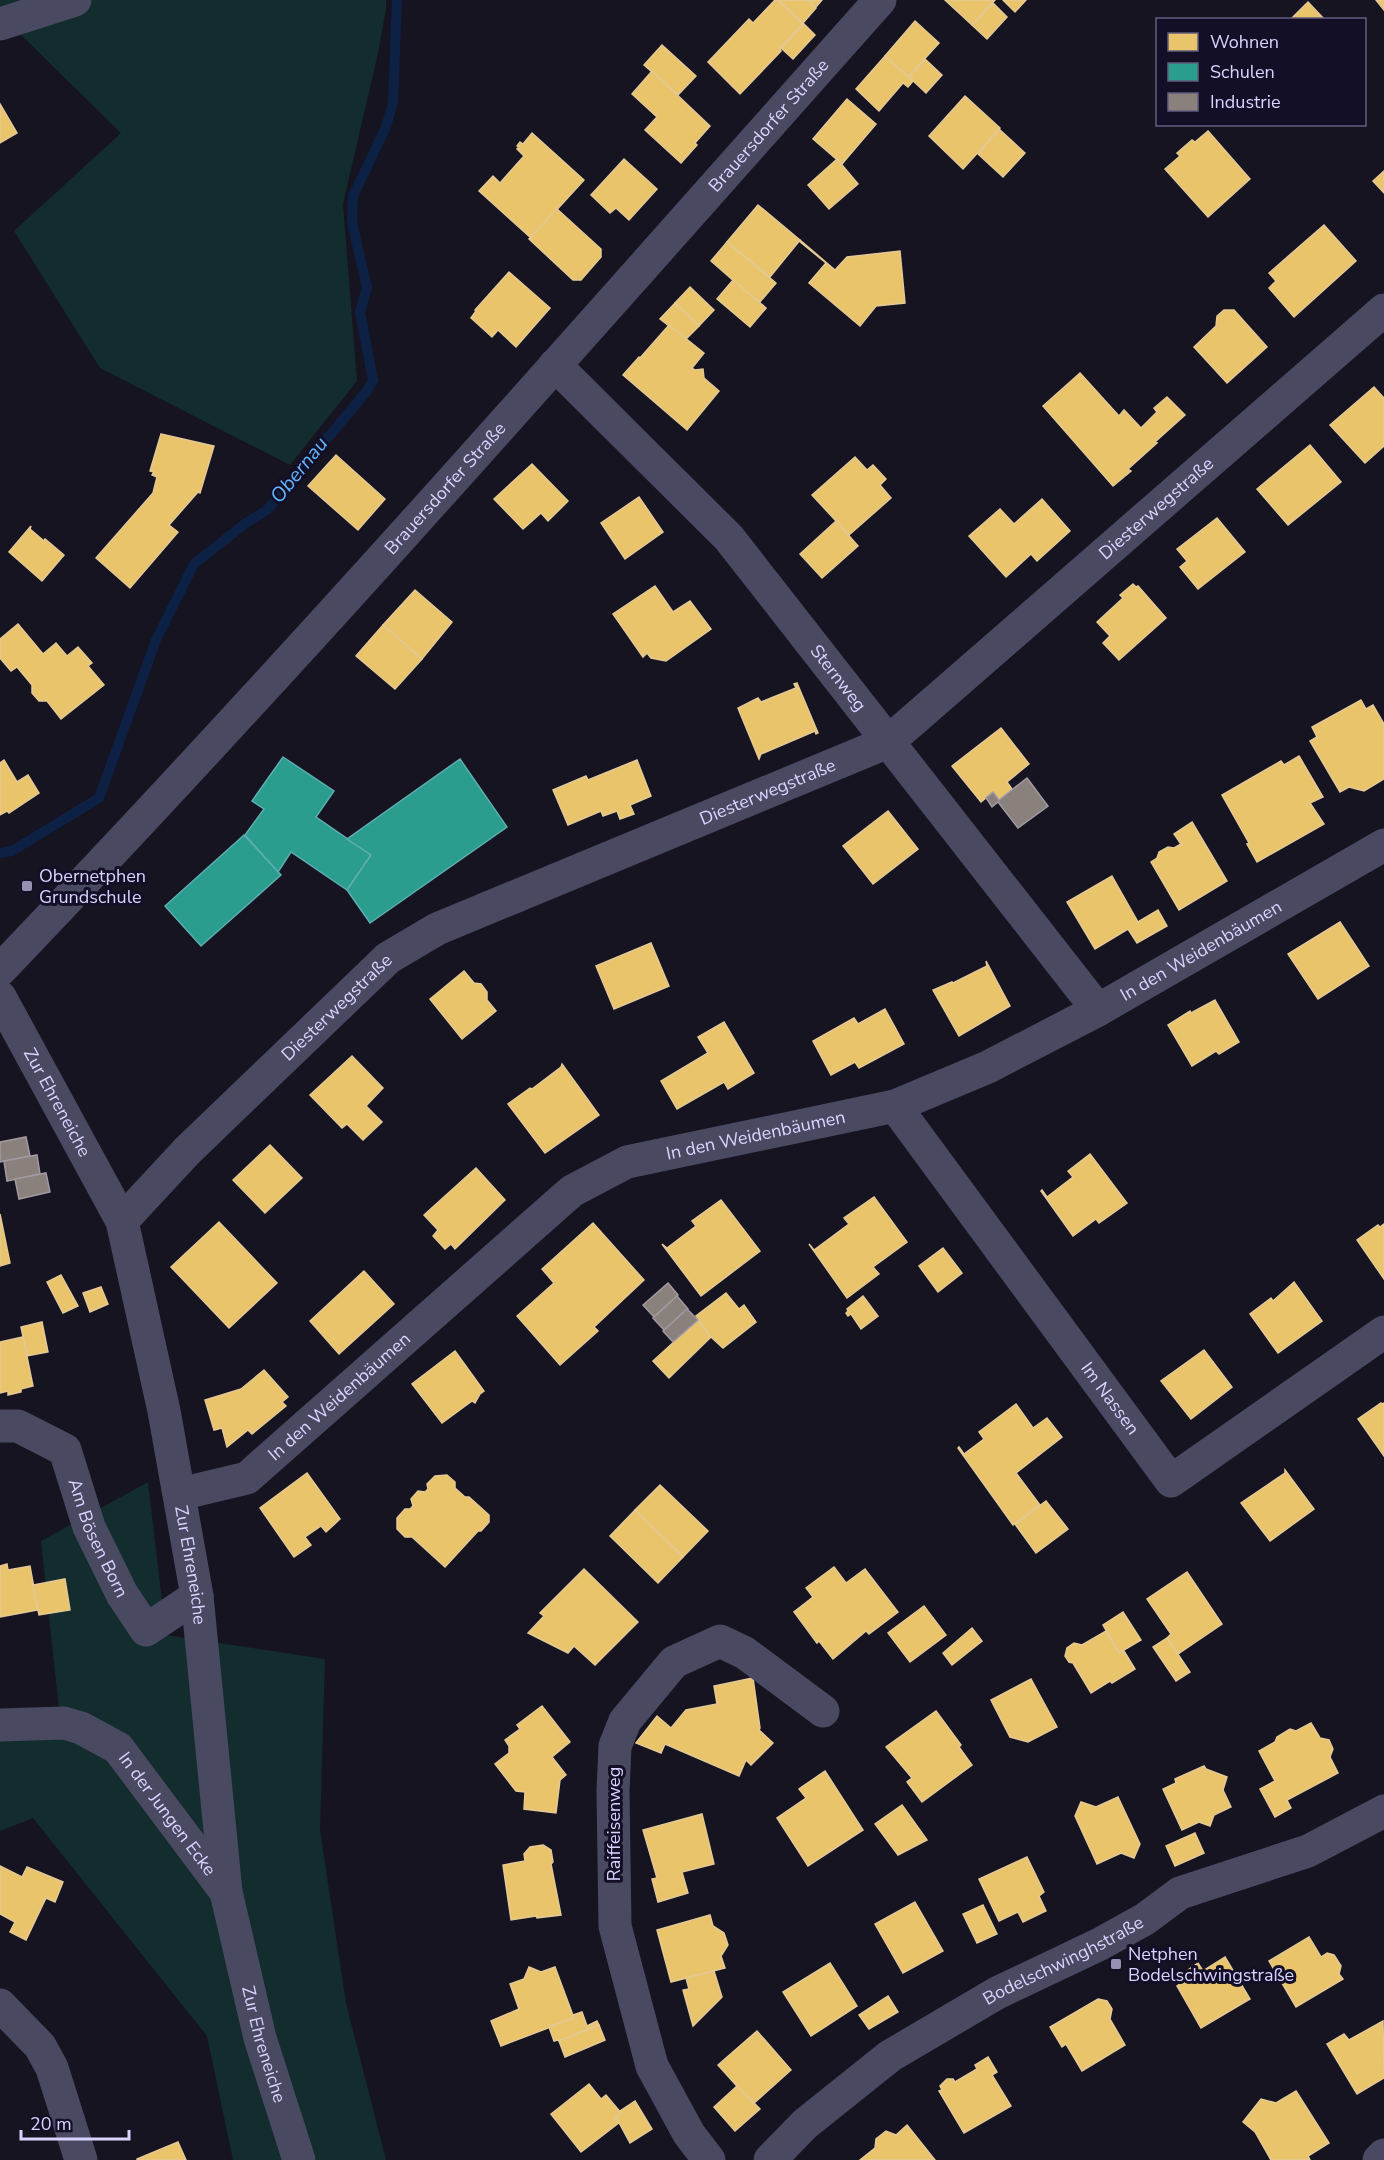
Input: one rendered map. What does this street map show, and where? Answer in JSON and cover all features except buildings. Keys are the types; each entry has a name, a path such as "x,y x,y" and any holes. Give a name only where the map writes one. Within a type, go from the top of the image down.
{"street":[{"path":"0,24 75,0"},
{"name":"Brauersdorfer Straße","path":"0,970 121,845 368,575 880,0"},
{"name":"Diesterwegstraße","path":"122,1221 195,1143 388,958 437,929 888,742 1384,310"},
{"name":"Sternweg","path":"555,365 729,538 1098,1010"},
{"name":"In den Weidenbäumen","path":"180,1494 247,1478 572,1191 627,1162 895,1106 988,1067 1098,1010 1384,845"},
{"name":"Zur Ehreneiche","path":"0,997 122,1221 164,1411 197,1596 226,1892 260,2038 299,2160"},
{"name":"Im Nassen","path":"895,1106 1171,1481 1384,1332"},
{"name":"Am Bösen Born","path":"0,1426 18,1426 65,1450 88,1527 122,1594 146,1630 197,1596"},
{"name":"Raiffeisenweg","path":"708,2160 689,2134 652,2066 615,1926 613,1791 615,1746 625,1721 674,1662 720,1641 746,1653 822,1711"},
{"name":"In der Jungen Ecke","path":"0,1725 64,1723 81,1728 118,1748 226,1892"},
{"name":"Bodelschwinghstraße","path":"770,2160 806,2124 890,2056 997,1993 1100,1944 1144,1919 1180,1893 1308,1851 1384,1811"},
{"path":"0,2005 40,2046 52,2068 81,2160"},
{"path":"1379,2160 1384,2155"}],"green space":[{"path":"0,0 386,0 378,53 343,204 357,381 290,465 100,368 14,231 121,133 18,32 0,38"},
{"path":"148,1482 166,1635 325,1659 320,1830 346,2003 386,2160 233,2160 207,2036 33,1818 0,1831 0,1734 60,1719 41,1541"}],"waterway":[{"name":"Obernau","path":"0,853 12,851 99,798 156,640 194,564 246,523 267,510 367,391 373,380 360,312 367,288 352,222 353,196 386,127 393,102 397,0"}],"place":[{"name":"Obernetphen Grundschule","path":"27,886"},
{"name":"Netphen Bodelschwingstraße","path":"1116,1964"}]}
